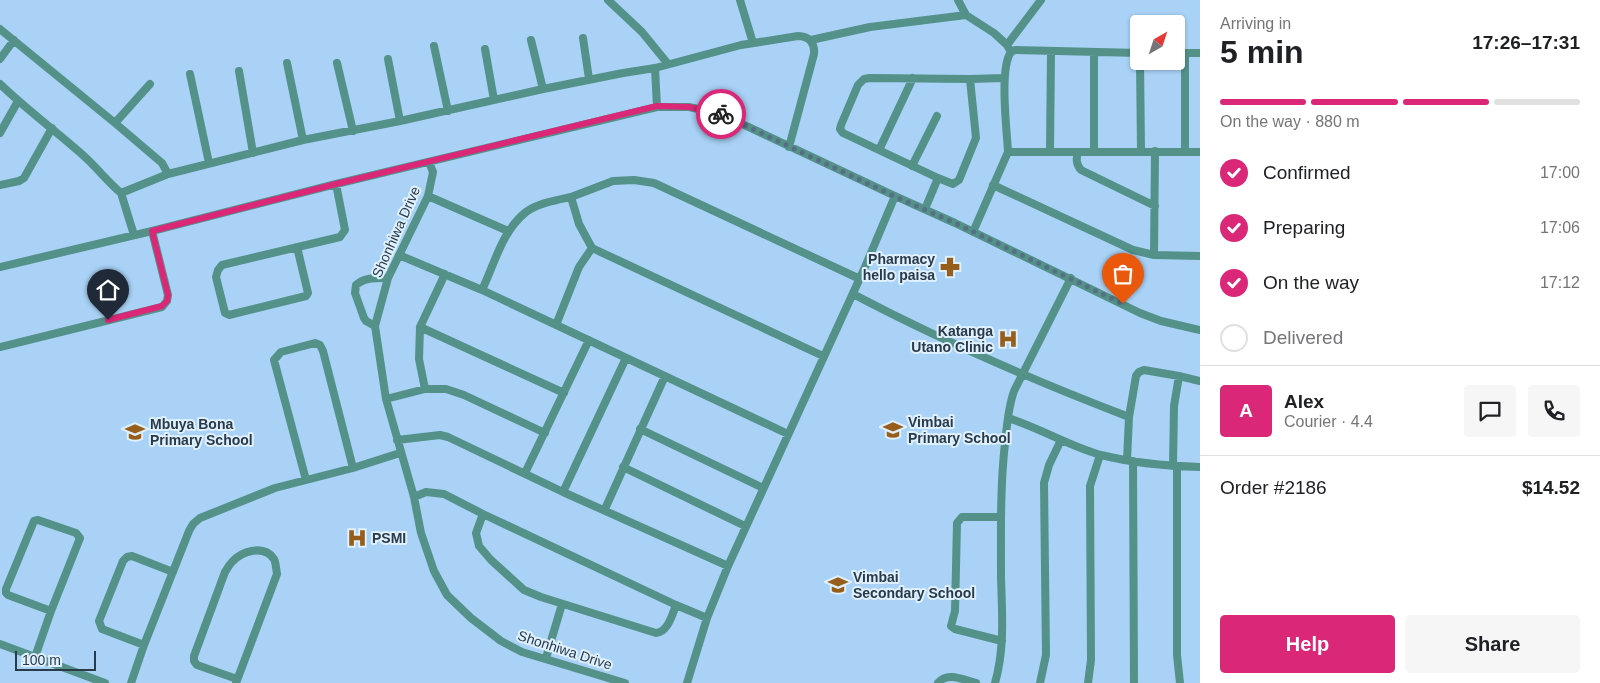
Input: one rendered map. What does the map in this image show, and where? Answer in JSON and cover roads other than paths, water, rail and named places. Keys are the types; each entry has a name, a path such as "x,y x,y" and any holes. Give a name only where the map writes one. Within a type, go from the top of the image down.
{"street":[{"path":"608,0 642,32 668,64"},
{"path":"740,0 753,43"},
{"path":"958,0 966,15 994,33 1009,49 1051,52 1130,53"},
{"path":"973,232 1008,152 1004,78 1009,49 1041,0"},
{"path":"811,40 870,26 966,15"},
{"path":"0,29 115,122 162,163 168,174"},
{"path":"121,193 168,174 302,140 353,132 543,88 655,68 753,43 798,36 807,37 811,40 815,49 789,147"},
{"path":"583,38 589,79"},
{"path":"0,59 14,40"},
{"path":"531,40 543,88"},
{"path":"434,46 448,111"},
{"path":"485,49 494,100"},
{"path":"1050,152 1051,52"},
{"path":"1094,53 1094,152"},
{"path":"1185,53 1200,53"},
{"path":"388,59 400,121"},
{"path":"286,63 302,140"},
{"path":"337,63 353,132"},
{"path":"655,68 657,106"},
{"path":"1140,70 1141,151"},
{"path":"1185,70 1185,151"},
{"path":"239,71 253,153"},
{"path":"190,74 209,163"},
{"path":"970,79 976,138 956,183 953,184 912,166 843,133 840,129 840,125 858,85 867,78 1004,78"},
{"path":"879,150 913,78"},
{"path":"0,84 88,160 121,193 134,234"},
{"path":"115,122 150,84"},
{"path":"0,133 18,101"},
{"path":"0,268 657,106 689,107 722,114 1071,278 1140,313 1161,321 1200,330"},
{"path":"912,166 937,116"},
{"path":"0,185 24,178 52,128"},
{"path":"1008,152 1200,152"},
{"path":"1078,152 1076,159 1080,170 1155,206"},
{"path":"1154,255 1155,152"},
{"name":"Shonhiwa Drive","path":"429,162 433,172 428,196 388,278 375,326 386,399 414,497 421,533 434,571 447,595 471,618 501,641 522,652 621,682"},
{"path":"925,209 938,178"},
{"path":"482,290 508,230 526,212 613,181 634,180 654,183 860,279"},
{"path":"297,247 308,293 306,296 229,315 225,313 216,277 222,265 297,247 340,237 344,233 336,184"},
{"path":"993,185 1133,250 1154,255 1200,256"},
{"path":"428,196 508,230"},
{"path":"687,683 707,618 745,526 860,279 894,196"},
{"path":"571,197 579,224 592,248 823,356"},
{"path":"0,347 162,306 167,301 168,295 152,231"},
{"path":"556,325 579,268 592,248"},
{"path":"399,255 482,290 788,434"},
{"path":"425,389 420,359 420,327 445,274"},
{"path":"375,326 364,318 355,293 356,285 371,278 388,278"},
{"path":"995,683 1000,666 1002,641 1000,517 1009,405 1014,391 1024,375 1071,278"},
{"path":"853,294 1024,375 1129,416"},
{"path":"420,327 564,393"},
{"path":"525,473 589,340"},
{"path":"306,480 274,360 281,352 316,343 320,345 323,351 353,468"},
{"path":"563,492 626,358"},
{"path":"1134,683 1129,416 1136,376 1144,370 1200,382"},
{"path":"605,509 665,376"},
{"path":"1179,376 1174,406 1177,655 1180,683"},
{"path":"386,399 425,389 446,388 544,433"},
{"path":"1008,418 1100,454 1130,461 1200,468"},
{"path":"640,429 763,488"},
{"path":"398,440 440,435 448,437 563,492 605,509 728,566"},
{"path":"1040,683 1046,655 1044,483 1049,464 1061,440"},
{"path":"131,683 192,524 200,518 276,488 353,468 400,453"},
{"path":"1088,683 1091,660 1090,486 1100,454"},
{"path":"623,467 745,526"},
{"path":"414,497 426,492 444,494 707,618"},
{"path":"483,514 476,533 480,546 524,590 562,604 656,633 661,633 665,629 676,605"},
{"path":"1000,517 962,517 957,523 955,611 951,626 955,630 1002,641"},
{"path":"35,657 80,538 76,533 38,520 34,521 6,593 51,611"},
{"path":"264,550 275,560 277,574 237,681 197,665 194,661 194,656 225,572 231,563 244,554 264,550"},
{"path":"144,646 102,630 99,621 123,561 127,557 132,556 173,572"},
{"path":"546,658 562,604"},
{"path":"0,644 105,683"},
{"path":"938,683 943,677 948,676 976,683"}],"place":[{"name":"Pharmacy hello paisa","path":"950,267"},
{"name":"Katanga Utano Clinic","path":"1008,339"},
{"name":"Vimbai Primary School","path":"893,430"},
{"name":"Mbuya Bona Primary School","path":"135,432"},
{"name":"PSMI","path":"357,538"},
{"name":"Vimbai Secondary School","path":"838,585"}]}
